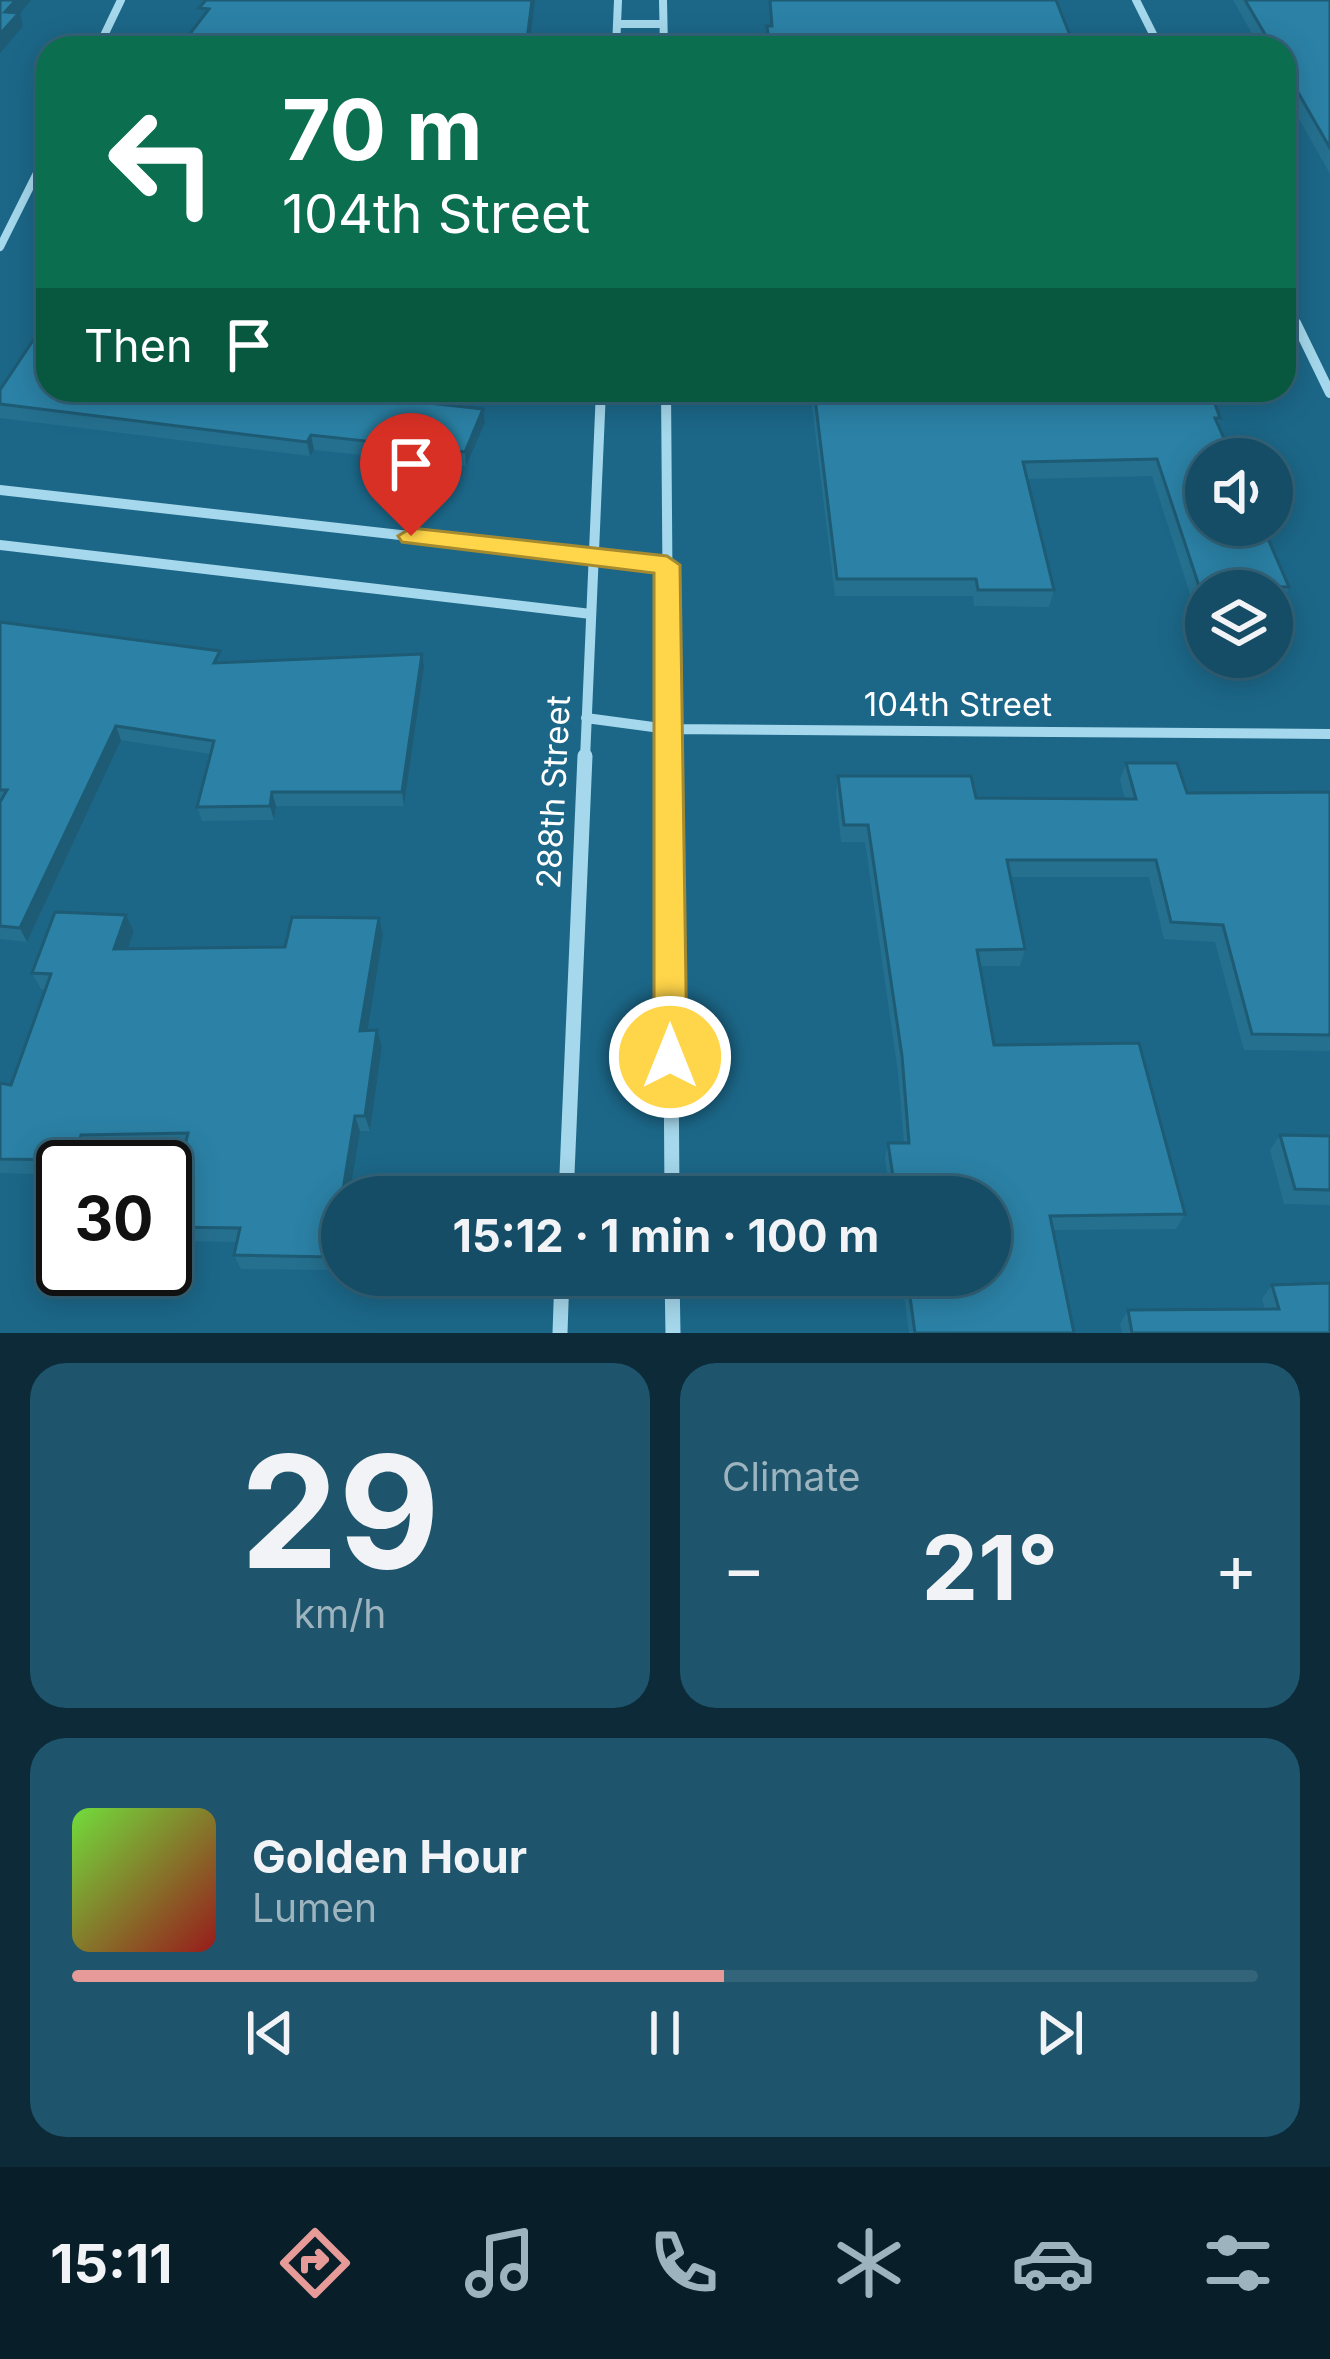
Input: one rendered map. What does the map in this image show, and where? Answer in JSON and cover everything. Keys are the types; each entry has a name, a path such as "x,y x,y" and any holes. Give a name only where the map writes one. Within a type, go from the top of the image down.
{"street":[{"path":"104,36 121,0"},
{"path":"616,36 618,0"},
{"path":"663,0 664,36"},
{"path":"1136,0 1154,36"},
{"path":"616,24 663,24"},
{"path":"0,248 36,175"},
{"path":"1296,324 1330,393"},
{"name":"288th Street","path":"567,1176 600,402"},
{"path":"666,402 671,1176"},
{"path":"0,490 667,565"},
{"path":"0,545 591,614"},
{"name":"104th Street","path":"586,718 668,729 1330,734"},
{"path":"560,1333 561,1296"},
{"path":"672,1296 673,1333"}],"building":[{"path":"0,0 16,0 5,12 19,13 0,34"},
{"path":"206,0 532,0 528,36 188,36 209,9 199,8"},
{"path":"770,0 1056,0 1070,36 768,36 767,26 772,26"},
{"path":"1245,0 1330,0 1330,148 1296,89 1296,36 1266,36"},
{"path":"36,336 36,402 420,402 483,409 465,452 311,435 307,442 0,404 0,390"},
{"path":"815,402 1214,402 1224,438 1185,438 1185,544 1157,459 1023,462 1054,590 978,590 976,579 837,579"},
{"path":"1186,546 1271,546 1282,570 1194,570"},
{"path":"0,622 220,651 214,663 422,654 402,792 272,792 270,806 197,807 214,741 116,726 20,928 0,926 0,802 7,790 0,790"},
{"path":"1126,763 1177,763 1187,793 1330,792 1330,1035 1252,1034 1223,925 1171,922 1156,860 1007,860 1025,949 977,950 994,1045 1139,1043 1185,1214 1050,1216 1074,1333 915,1333 910,1296 1011,1296 1011,1176 893,1176 888,1143 909,1143 902,1056 868,825 844,825 838,776 971,776 976,798 1136,799"},
{"path":"55,912 126,915 114,949 285,947 292,917 379,918 360,1031 377,1030 365,1116 355,1116 345,1176 321,1176 321,1257 234,1255 240,1228 192,1227 192,1140 186,1140 188,1133 36,1140 36,1159 0,1159 0,1083 11,1085 51,974 32,973"},
{"path":"1280,1135 1330,1136 1330,1190 1295,1189"},
{"path":"1330,1283 1330,1333 1132,1333 1128,1310 1279,1309 1272,1285"}],"route":[{"path":"411,536 667,565 670,1057"}]}
